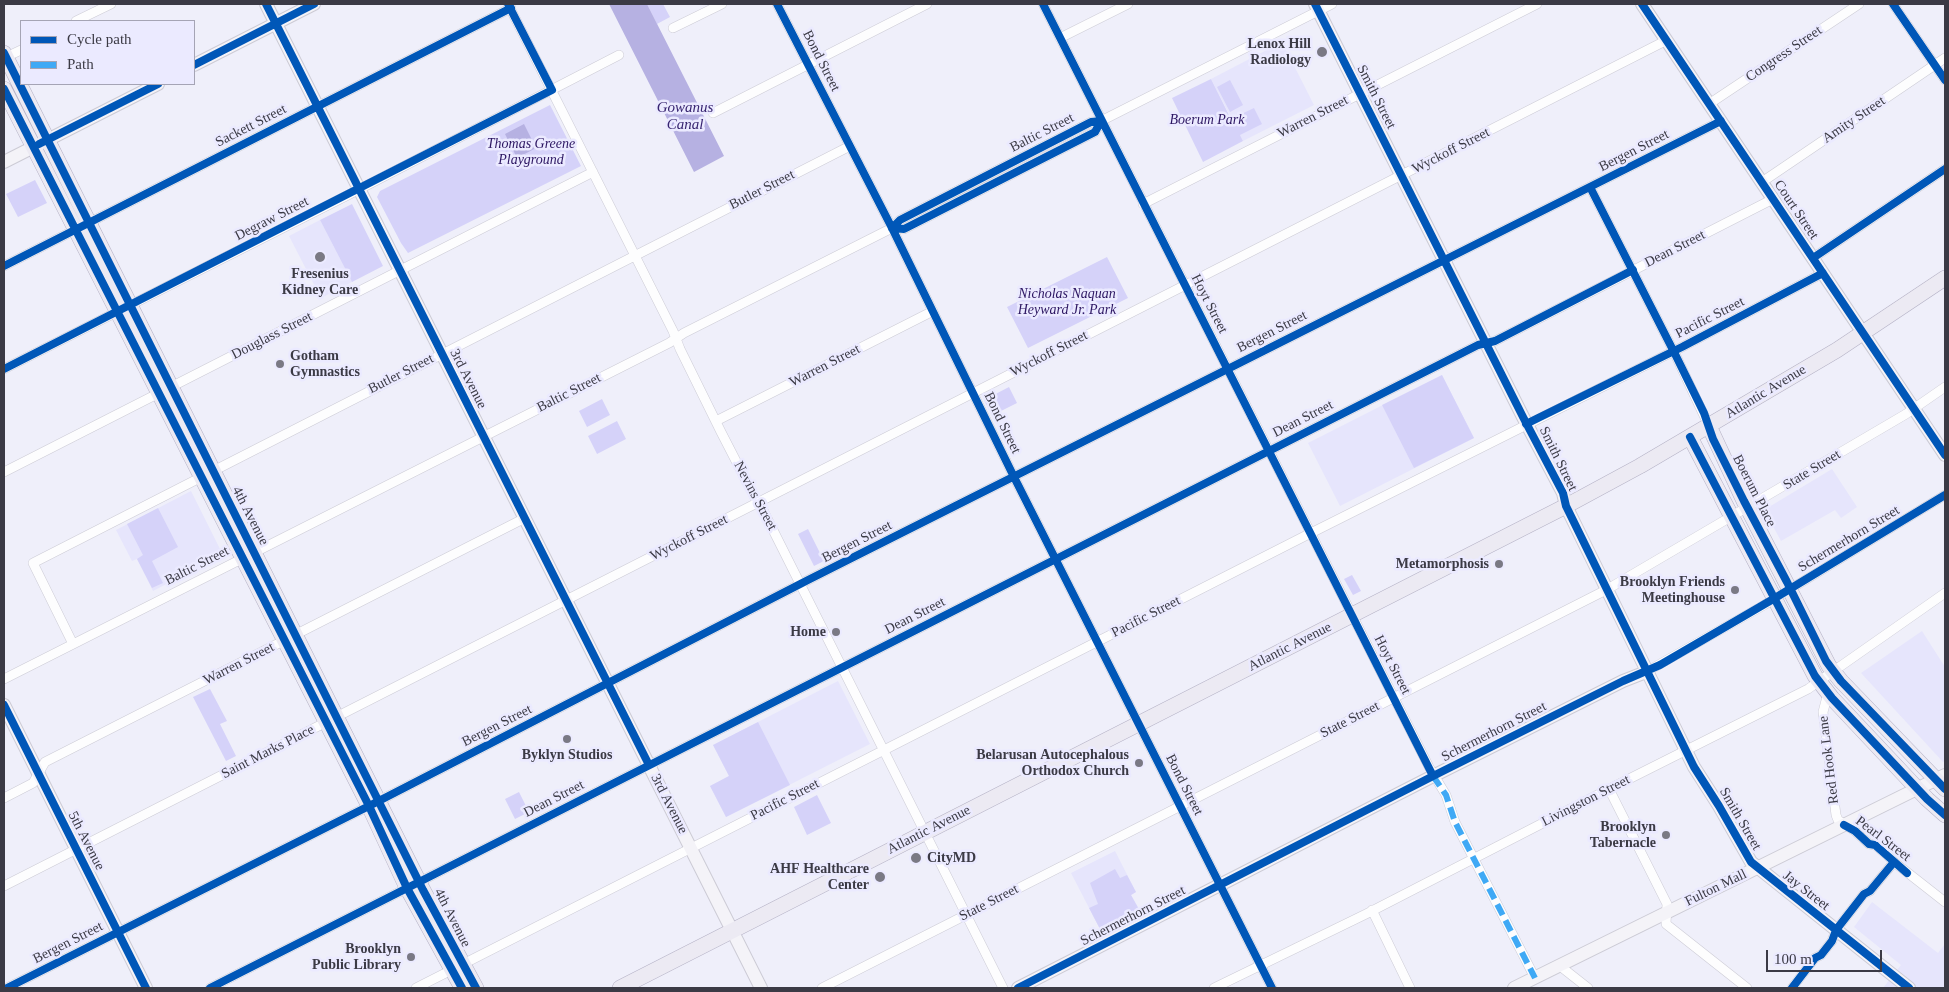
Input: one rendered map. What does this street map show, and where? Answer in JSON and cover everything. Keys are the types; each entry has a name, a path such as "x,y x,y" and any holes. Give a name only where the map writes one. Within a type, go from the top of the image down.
{"main road":[{"name":"3rd Avenue","path":"266,4 761,988"},
{"path":"195,64 314,4"},
{"name":"Court Street","path":"1642,4 1945,455"},
{"name":"Smith Street","path":"1317,7 1526,424 1563,493 1566,506 1685,750 1751,862 1758,868"},
{"name":"4th Avenue","path":"4,56 40,143 374,803 413,885 457,968 462,988"},
{"path":"4,162 156,85"},
{"name":"4th Avenue","path":"4,89 40,143"},
{"name":"Atlantic Avenue","path":"620,988 1566,506 1709,426 1864,333 1945,278"},
{"name":"Boerum Place","path":"1709,426 1748,508 1833,672 1942,781"},
{"path":"1690,437 1824,687 1945,815"},
{"name":"Schermerhorn Street","path":"1018,988 1433,776 1623,681 1646,672"},
{"name":"5th Avenue","path":"4,705 146,988"},
{"name":"Fulton Mall","path":"1514,988 1918,788 1942,781"},
{"name":"Jay Street","path":"1758,868 1910,988"},
{"name":"4th Avenue","path":"457,968 476,988"}],"street":[{"path":"78,20 111,4"},
{"path":"673,28 722,4"},
{"name":"Bond Street","path":"777,4 892,228 1014,477 1272,988"},
{"path":"713,112 927,4"},
{"name":"Hoyt Street","path":"1043,4 1101,122 1270,450 1433,776 1446,795 1455,822 1535,978"},
{"path":"1060,38 1128,4"},
{"name":"Baltic Street","path":"4,679 892,228 900,220 1082,126 1091,122 1101,122 1317,7 1332,4"},
{"name":"Warren Street","path":"1143,204 1537,4"},
{"name":"Congress Street","path":"1709,104 1859,4"},
{"path":"1894,4 1945,80"},
{"name":"Nevins Street","path":"510,6 716,421 1003,988"},
{"name":"Sackett Street","path":"4,266 510,6"},
{"name":"Wyckoff Street","path":"566,600 1667,40"},
{"path":"4,56 20,50"},
{"name":"Degraw Street","path":"4,369 619,55"},
{"name":"Amity Street","path":"1762,182 1945,58"},
{"name":"Bergen Street","path":"7,988 608,684 800,584 1721,121"},
{"name":"Butler Street","path":"73,644 33,563 441,353 850,146"},
{"path":"1813,258 1945,169"},
{"name":"Douglass Street","path":"4,472 593,172"},
{"name":"Boerum Place","path":"1590,187 1673,350 1709,426"},
{"name":"Dean Street","path":"210,988 1478,345 1495,341 1773,199"},
{"name":"Pacific Street","path":"416,988 1823,273"},
{"name":"Warren Street","path":"716,421 933,311"},
{"name":"State Street","path":"822,988 1606,590 1748,508 1914,408 1945,387"},
{"name":"Schermerhorn Street","path":"1646,672 1775,598 1945,495"},
{"name":"Warren Street","path":"4,798 33,784 45,762 525,518"},
{"name":"Livingston Street","path":"1214,988 1808,689 1824,687 1833,672 1945,593"},
{"name":"Saint Marks Place","path":"4,886 566,600"},
{"name":"Red Hook Lane","path":"1824,687 1823,712 1833,796 1836,815 1838,820 1844,825"},
{"path":"1608,789 1667,904 1666,924 1747,988"},
{"name":"Pearl Street","path":"1844,825 1855,831 1869,844 1881,850 1945,902"},
{"path":"1792,988 1814,958 1821,954 1832,941 1836,930 1864,894 1870,891 1894,862"},
{"path":"1372,910 1410,988"},
{"path":"1560,966 1588,988"}],"shaded area":[{"path":"1282,42 1314,105 1243,141 1211,79"},
{"name":"Fresenius Kidney Care","path":"320,220 352,282 321,298 289,236"},
{"path":"1442,375 1474,438 1340,506 1308,443"},
{"path":"1832,469 1857,507 1841,518 1835,510 1781,541 1764,510"},
{"path":"191,491 223,555 153,591 137,559 132,561 116,530"},
{"path":"1922,631 1945,667 1945,761 1943,762 1861,673"},
{"path":"838,681 870,744 726,817 710,786 729,776 713,745"},
{"path":"1115,851 1136,892 1131,895 1140,911 1101,931 1071,873"},
{"path":"1872,902 1938,953 1945,944 1945,988 1883,988 1901,965 1854,927"}],"green space":[{"path":"647,4 663,4 670,17 657,24"},
{"name":"Boerum Park","path":"1211,79 1231,119 1254,108 1262,124 1240,135 1243,141 1203,162 1172,98"},
{"path":"1230,80 1243,105 1230,112 1217,87"},
{"name":"Thomas Greene Playground","path":"550,105 581,166 408,253 377,197 380,191"},
{"path":"35,180 47,203 18,217 6,194"},
{"path":"352,204 383,266 352,282 320,220"},
{"name":"Nicholas Naquan Heyward Jr. Park","path":"1107,257 1128,298 1028,348 1007,307"},
{"path":"1442,375 1474,438 1414,468 1382,405"},
{"path":"1009,387 1017,403 999,412 996,406 989,410 984,400"},
{"path":"602,399 610,415 587,427 579,411"},
{"path":"617,421 626,439 597,454 588,436"},
{"path":"158,508 178,547 152,561 163,583 152,588 137,559 143,555 127,524"},
{"path":"808,529 824,561 814,566 798,534"},
{"path":"1352,575 1361,591 1353,595 1344,579"},
{"path":"210,689 227,721 220,724 236,756 226,761 193,697"},
{"path":"758,722 790,785 726,817 710,786 729,776 713,745"},
{"path":"519,792 529,812 515,819 505,799"},
{"path":"817,795 831,823 807,835 794,807"},
{"path":"1115,869 1120,878 1127,875 1136,892 1131,895 1140,911 1101,931 1089,908 1098,904 1090,883"}],"water":[{"name":"Gowanus Canal","path":"609,4 647,4 724,156 694,172"},
{"path":"524,124 536,148 517,158 505,134"}],"marked path":[{"path":"1433,776 1446,795 1455,822 1535,978"}],"cycle path":[{"path":"266,4 649,765"},
{"path":"195,64 314,4"},
{"path":"4,369 552,90 508,4"},
{"path":"777,4 892,228 1014,477 1272,988"},
{"path":"1043,4 1433,776"},
{"path":"1315,4 1563,493 1566,506 1694,767 1751,862 1909,988"},
{"path":"1642,4 1945,455"},
{"path":"1893,4 1945,80"},
{"path":"4,266 511,8"},
{"path":"4,53 20,85"},
{"path":"20,85 423,890 476,988"},
{"path":"39,144 156,85"},
{"path":"4,89 369,806 407,888 462,988"},
{"path":"892,228 904,229 1095,132 1101,121"},
{"path":"892,228 900,220 1091,122 1101,121"},
{"path":"7,988 369,806 808,580 1721,121"},
{"path":"1813,258 1945,169"},
{"path":"1590,187 1704,413 1713,439 1826,661 1841,681 1945,789"},
{"path":"210,988 1478,345 1495,341 1633,270"},
{"path":"1526,424 1682,347 1823,273"},
{"path":"1690,437 1815,676 1832,698 1927,799 1945,815"},
{"path":"1018,988 1441,772 1623,681 1660,665 1945,495"},
{"path":"4,705 146,988"},
{"path":"1844,825 1855,831 1869,844 1875,845 1907,873"},
{"path":"1792,988 1815,958 1821,955 1832,941 1836,930 1864,894 1870,891 1894,862"}],"place":[{"name":"Lenox Hill Radiology","path":"1322,52"},
{"name":"Fresenius Kidney Care","path":"320,257"},
{"name":"Gotham Gymnastics","path":"280,364"},
{"name":"Metamorphosis","path":"1499,564"},
{"name":"Brooklyn Friends Meetinghouse","path":"1735,590"},
{"name":"Home","path":"836,632"},
{"name":"Byklyn Studios","path":"567,739"},
{"name":"Belarusan Autocephalous Orthodox Church","path":"1139,763"},
{"name":"Brooklyn Tabernacle","path":"1666,835"},
{"name":"CityMD","path":"916,858"},
{"name":"AHF Healthcare Center","path":"880,877"},
{"name":"Brooklyn Public Library","path":"411,957"}]}
